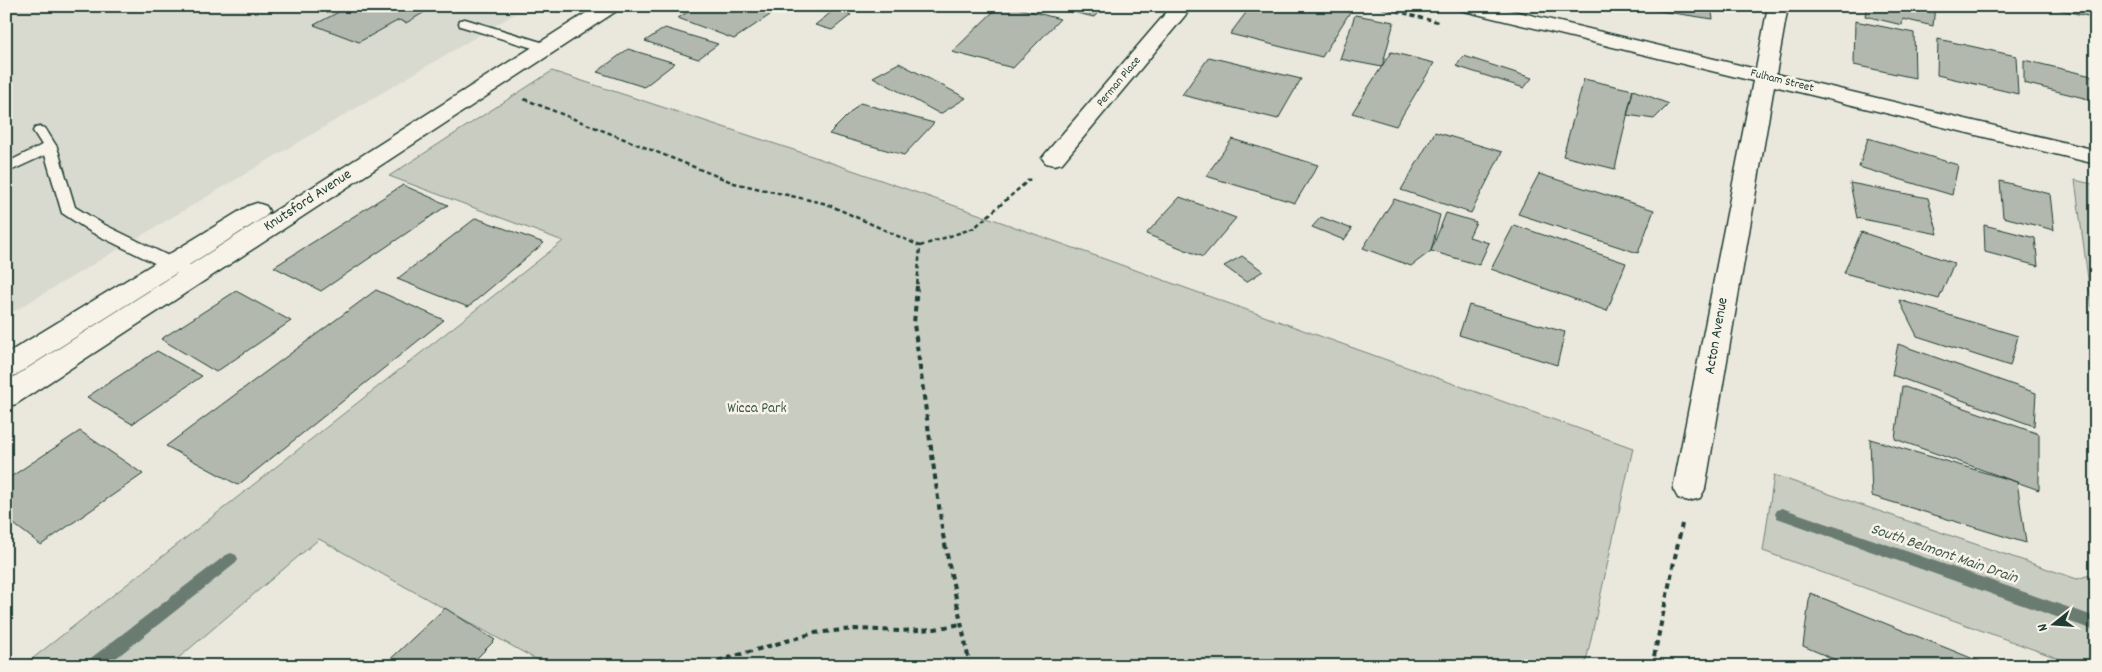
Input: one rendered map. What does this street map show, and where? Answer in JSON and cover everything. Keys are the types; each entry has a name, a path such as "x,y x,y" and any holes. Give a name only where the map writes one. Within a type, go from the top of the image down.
{"street":[{"name":"Knutsford Avenue","path":"6,396 489,85 586,6"},
{"name":"Knutsford Avenue","path":"6,368 171,265 537,45 611,6"},
{"name":"Perman Place","path":"1054,158 1183,6"},
{"name":"Fulham Street","path":"1467,6 2096,157"},
{"name":"Acton Avenue","path":"1689,489 1778,6"}],"lane":[{"path":"465,23 537,45"},
{"path":"40,131 50,147 68,210 98,228 171,265 194,274"},
{"path":"6,169 50,147"}],"path":[{"path":"489,85 734,183 827,204 920,246 974,228 1054,158"},
{"path":"920,246 914,324 943,535 970,666"},
{"path":"1652,666 1689,489"},
{"path":"709,666 721,660 814,633 855,629 901,631 935,629 961,624"}],"shaded area":[{"path":"6,6 528,6 6,316"}],"green space":[{"name":"Wicca Park","path":"552,71 809,155 987,217 1633,448 1585,666 548,666 319,539 169,666 23,666 563,241 389,176"},
{"path":"2075,180 2096,185 2096,340"},
{"path":"1774,475 2077,579 2096,573 2096,666 2079,666 1763,551"}],"building":[{"path":"350,6 435,6 406,23 399,20 359,42 314,25"},
{"path":"697,6 761,6 776,11 734,39 678,18"},
{"path":"828,6 846,6 841,11 826,8"},
{"path":"999,6 1010,6 1060,19 1013,68 952,52"},
{"path":"1047,6 1104,6 1094,17"},
{"path":"1251,6 1327,6 1350,12 1322,57 1230,34"},
{"path":"1652,6 1711,6 1713,19 1653,10"},
{"path":"1867,6 1935,6 1933,26 1903,19 1902,25 1865,16"},
{"path":"2044,6 2096,6 2096,18"},
{"path":"834,10 851,15 832,30 815,25"},
{"path":"1355,15 1394,22 1382,67 1340,59"},
{"path":"1855,21 1914,33 1915,78 1854,65"},
{"path":"665,28 718,44 698,59 645,41"},
{"path":"1938,39 2016,56 2018,94 1937,75"},
{"path":"628,49 675,63 644,87 597,72"},
{"path":"1391,52 1434,63 1396,126 1352,113"},
{"path":"1464,56 1532,78 1524,88 1456,66"},
{"path":"1209,57 1301,79 1278,119 1182,95"},
{"path":"2024,60 2096,77 2096,101 2024,83"},
{"path":"899,63 966,98 940,114 873,77"},
{"path":"1584,79 1633,90 1615,169 1563,156"},
{"path":"1633,90 1669,104 1654,119 1627,115"},
{"path":"860,103 934,123 904,155 829,134"},
{"path":"1435,132 1502,152 1471,213 1401,190"},
{"path":"1868,138 1958,165 1952,195 1859,167"},
{"path":"1232,139 1318,165 1295,203 1206,176"},
{"path":"1539,174 1654,210 1638,253 1518,214"},
{"path":"2000,181 2050,194 2054,230 2003,217"},
{"path":"1850,183 1928,198 1938,234 1857,218"},
{"path":"403,185 448,205 321,291 274,267"},
{"path":"1180,197 1236,218 1203,257 1146,234"},
{"path":"1394,199 1440,215 1431,251 1411,266 1363,248"},
{"path":"1446,213 1476,222 1469,237 1489,243 1479,265 1431,251"},
{"path":"1321,217 1352,229 1344,240 1312,227"},
{"path":"476,218 544,243 468,307 397,279"},
{"path":"1514,225 1626,263 1607,311 1491,269"},
{"path":"1984,225 2035,238 2038,266 1985,252"},
{"path":"1861,232 1954,263 1939,299 1844,273"},
{"path":"1242,256 1263,271 1246,282 1224,266"},
{"path":"376,290 444,320 238,485 166,446"},
{"path":"236,291 291,321 216,372 161,339"},
{"path":"1899,300 2018,336 2010,366 1917,336"},
{"path":"1469,305 1565,332 1557,365 1459,335"},
{"path":"1898,344 2036,393 2034,426 1892,375"},
{"path":"157,351 202,376 132,424 87,397"},
{"path":"1902,386 2039,434 2039,490 1895,439"},
{"path":"80,431 143,474 41,545 6,518 6,480"},
{"path":"1870,439 2017,482 2026,543 1872,496"},
{"path":"1810,593 1991,666 1850,666 1803,646"},
{"path":"445,608 495,640 469,666 383,666"}],"waterway":[{"name":"South Belmont Main Drain","path":"1782,514 2096,624"},
{"name":"South Belmont Main Drain","path":"93,666 231,559"}]}
